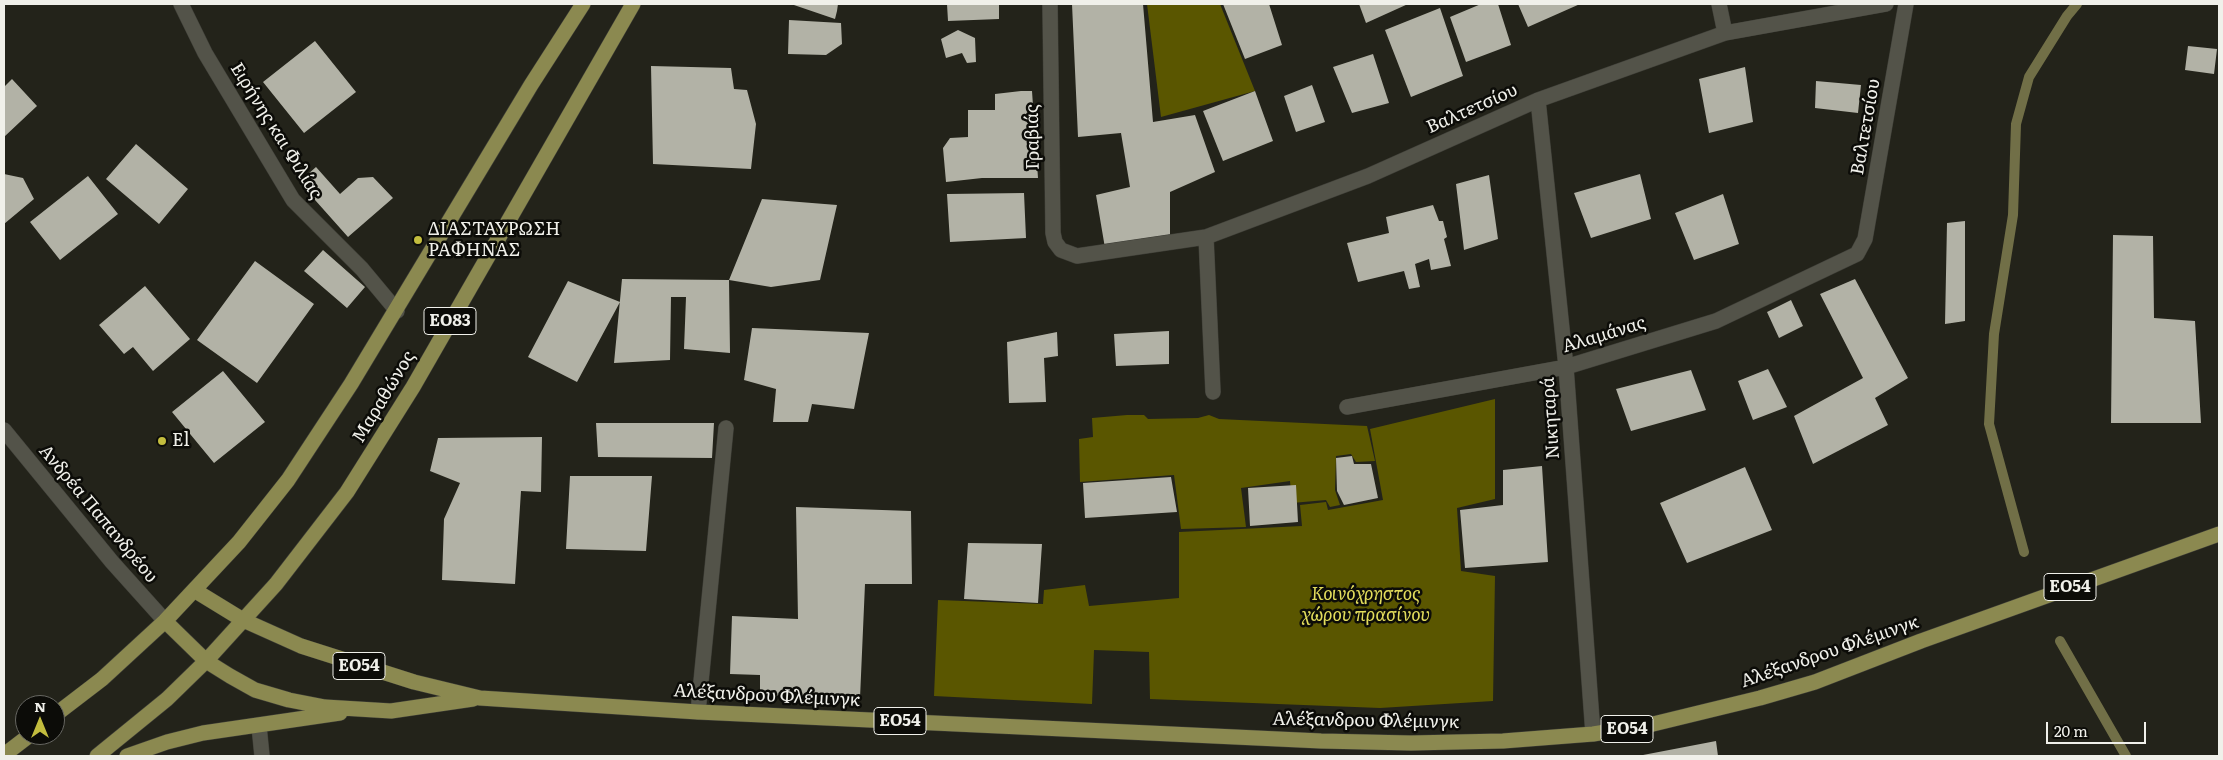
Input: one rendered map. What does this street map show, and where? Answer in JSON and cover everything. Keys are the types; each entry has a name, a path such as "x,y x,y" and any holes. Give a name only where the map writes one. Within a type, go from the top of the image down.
{"main road":[{"name":"Μαραθώνος","path":"65,707 102,679 165,621 239,542 288,480 396,311 583,4"},
{"name":"Μαραθώνος","path":"97,756 167,699 206,661 276,584 313,538 346,492 382,438 633,4"},
{"name":"Αλέξανδρου Φλέμινγκ","path":"194,590 243,620 300,646 414,682 480,698 698,712 1393,742 1503,740 1593,734 1705,713 1815,682 1930,638 2219,534"},
{"name":"Αλέξανδρου Φλέμινγκ","path":"165,621 206,661 255,690 316,705 360,711 401,710 480,698"},
{"name":"ΕΟ54","path":"127,756 167,742 203,733 360,711"},
{"path":"4,755 17,745"}],"street":[{"name":"Ειρήνης και Φιλίας","path":"181,4 204,52 293,200 362,269 396,311"},
{"name":"Γραβιάς","path":"1050,4 1053,233 1055,242 1061,250 1077,256"},
{"path":"1719,4 1725,33"},
{"name":"Βαλτετσίου","path":"1077,256 1206,237 1368,176 1538,100 1725,33 1886,4"},
{"name":"Βαλτετσίου","path":"1857,254 1866,239 1906,4"},
{"name":"Νικηταρά","path":"1538,100 1566,367 1593,734"},
{"path":"1206,237 1213,392"},
{"name":"Αλαμάνας","path":"1347,406 1566,367 1716,321 1857,254"},
{"path":"698,712 726,428"},
{"name":"Ανδρέα Παπανδρέου","path":"4,430 112,562 165,621"},
{"path":"259,726 262,756"}],"green space":[{"path":"1147,4 1220,4 1255,91 1161,117"},
{"name":"Κοινόχρηστος χώρου πρασίνου","path":"1495,399 1495,499 1457,508 1461,571 1495,576 1493,701 1380,708 1150,699 1149,652 1094,650 1092,704 934,696 938,600 1043,604 1044,590 1085,585 1089,606 1179,598 1179,532 1302,526 1300,505 1326,502 1328,510 1383,500 1370,429"},
{"path":"1144,415 1148,419 1198,418 1209,415 1219,419 1367,426 1375,461 1356,462 1351,454 1336,456 1335,490 1340,505 1330,507 1326,500 1292,503 1290,481 1241,488 1246,527 1181,529 1174,475 1080,482 1079,439 1093,437 1092,418"}],"building":[{"path":"791,4 838,4 835,19"},
{"path":"947,4 999,4 999,19 948,21"},
{"path":"1072,4 1143,4 1153,122 1195,115 1215,172 1170,192 1170,241 1105,248 1096,195 1130,187 1121,133 1078,137"},
{"path":"1223,4 1269,4 1282,45 1245,59"},
{"path":"1359,4 1408,4 1366,23"},
{"path":"1481,4 1498,4 1511,45 1466,62 1450,17"},
{"path":"1518,4 1580,4 1528,27"},
{"path":"1440,8 1463,76 1411,97 1385,30"},
{"path":"789,20 841,23 842,44 826,55 788,54"},
{"path":"958,30 975,38 976,62 967,63 962,53 946,58 941,39"},
{"path":"315,41 356,92 304,133 263,82"},
{"path":"2188,46 2217,49 2214,74 2185,70"},
{"path":"1373,54 1389,103 1352,113 1333,67"},
{"path":"651,66 731,68 734,89 747,90 756,124 751,169 653,164"},
{"path":"1745,67 1753,122 1709,133 1699,79"},
{"path":"12,79 37,106 4,137 4,87"},
{"path":"1816,81 1861,85 1858,113 1815,108"},
{"path":"1312,85 1325,122 1296,132 1284,96"},
{"path":"1032,91 1038,178 982,178 946,182 943,148 950,138 968,137 968,110 995,110 995,94"},
{"path":"1255,91 1273,141 1223,161 1203,111"},
{"path":"136,144 188,189 159,224 106,179"},
{"path":"316,167 340,194 358,178 373,177 393,198 348,237 299,182"},
{"path":"4,174 23,178 34,199 4,224"},
{"path":"1640,174 1651,219 1591,238 1574,193"},
{"path":"1489,175 1498,239 1464,250 1456,184"},
{"path":"88,176 118,214 60,260 30,222"},
{"path":"1024,193 1026,238 950,242 947,194"},
{"path":"1723,194 1739,244 1694,260 1675,213"},
{"path":"762,199 837,205 820,280 771,287 729,280"},
{"path":"1433,205 1439,221 1443,221 1447,237 1444,239 1451,266 1431,270 1429,259 1415,264 1420,287 1409,289 1404,271 1358,282 1347,243 1389,233 1386,217"},
{"path":"1965,221 1965,321 1945,324 1947,223"},
{"path":"2113,235 2153,236 2154,318 2195,321 2201,423 2111,423"},
{"path":"323,250 365,287 347,308 304,271"},
{"path":"255,261 314,304 257,383 197,340"},
{"path":"622,279 729,280 730,353 684,349 686,297 671,297 670,360 614,363"},
{"path":"1855,279 1908,378 1875,398 1888,425 1813,464 1794,416 1863,378 1820,294"},
{"path":"568,281 620,302 577,382 528,357"},
{"path":"145,286 190,339 153,371 133,347 124,354 99,325"},
{"path":"1791,300 1803,326 1779,338 1767,312"},
{"path":"752,328 869,333 854,409 812,404 808,422 773,422 776,389 744,380"},
{"path":"1169,331 1169,364 1116,366 1114,334"},
{"path":"1057,332 1058,356 1044,358 1046,402 1009,403 1007,342"},
{"path":"1768,369 1787,407 1753,420 1738,381"},
{"path":"1691,370 1706,410 1631,431 1616,389"},
{"path":"223,371 265,422 214,463 172,412"},
{"path":"596,423 714,423 712,458 598,457"},
{"path":"542,437 541,492 521,491 515,584 442,580 444,519 460,483 430,471 438,438"},
{"path":"1352,456 1354,464 1371,464 1378,498 1344,505 1337,491 1336,458"},
{"path":"1542,466 1548,562 1465,568 1460,510 1503,505 1503,470"},
{"path":"1745,467 1772,530 1687,563 1660,503"},
{"path":"570,476 652,476 646,551 566,549"},
{"path":"1171,477 1177,512 1085,518 1083,483"},
{"path":"1296,485 1298,522 1250,526 1248,488"},
{"path":"796,507 911,511 912,584 865,584 860,698 760,695 760,675 730,674 732,616 798,619"},
{"path":"968,543 1042,544 1038,603 964,599"},
{"path":"1716,741 1718,756 1643,756 1643,755"}],"waterway":[{"path":"2024,552 1989,424 1994,334 2013,215 2016,124 2029,77 2067,16 2077,4"},
{"path":"2060,641 2126,756"}],"place":[{"name":"ΔΙΑΣΤΑΥΡΩΣΗ ΡΑΦΗΝΑΣ","path":"418,240"},
{"name":"El","path":"162,441"}]}
